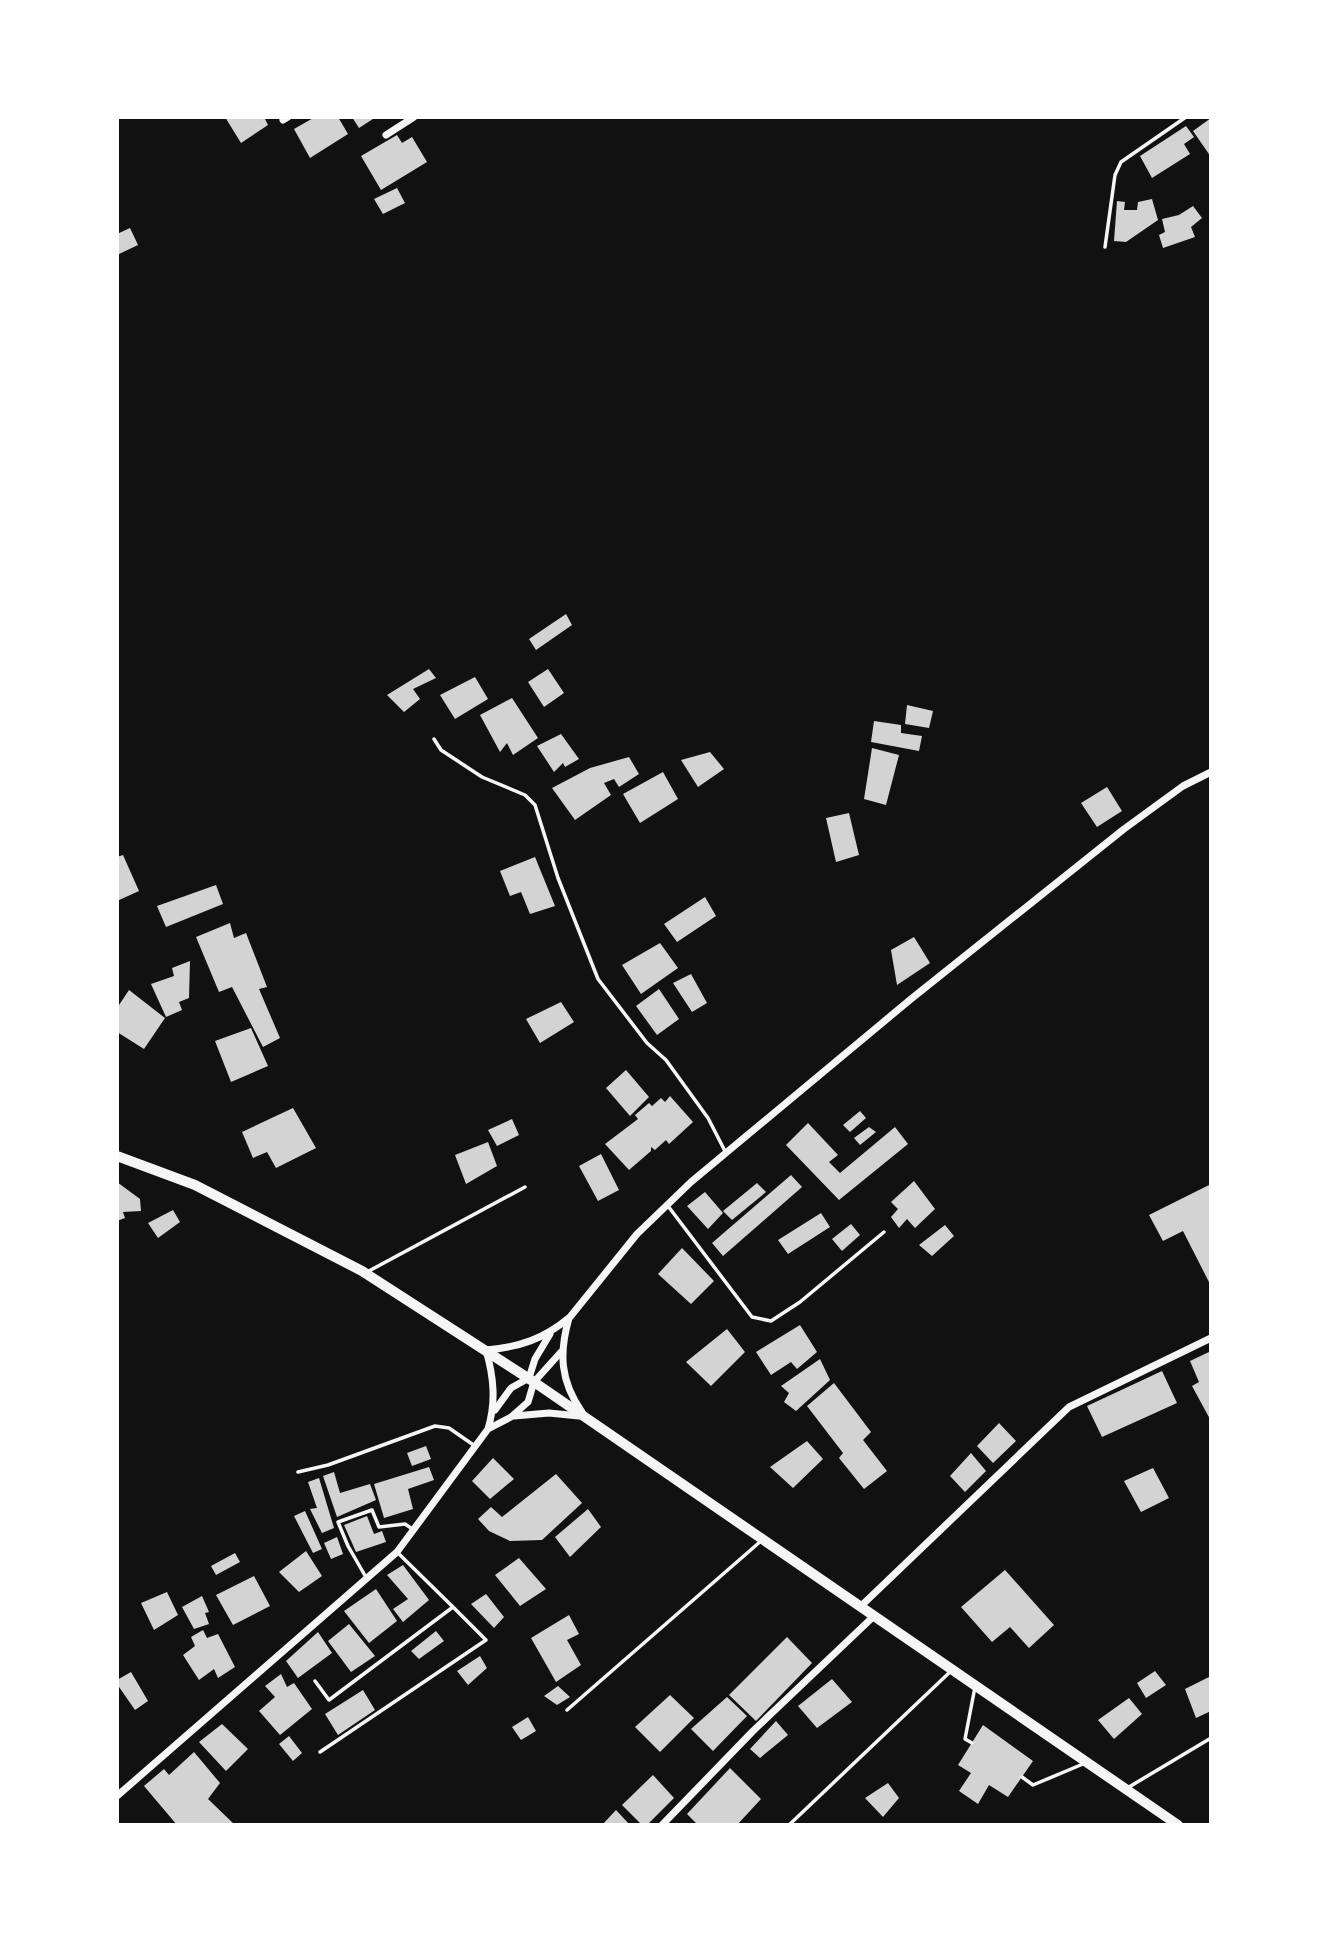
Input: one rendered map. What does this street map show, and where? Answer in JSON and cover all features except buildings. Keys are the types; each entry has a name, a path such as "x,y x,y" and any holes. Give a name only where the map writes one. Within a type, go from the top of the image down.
{"main road":[{"path":"117,1156 195,1185 365,1273 532,1380 1178,1825"}],"street":[{"path":"386,135 414,117"},
{"path":"488,1429 511,1417 528,1402 535,1359 550,1334 570,1317 637,1234 667,1205 911,999 1124,829 1183,786 1211,772"},
{"path":"570,1317 561,1352 568,1389 586,1417"},
{"path":"117,1796 397,1552 488,1429 494,1384 486,1350 517,1346 550,1334"},
{"path":"860,1607 1069,1407 1211,1338"},
{"path":"492,1414 511,1388 532,1380 561,1352"},
{"path":"511,1417 549,1413 586,1417"},
{"path":"662,1825 753,1731 874,1616"}],"lane":[{"path":"1105,247 1115,175 1121,162 1186,117"},
{"path":"434,739 441,750 482,776 525,795 535,805 558,878 598,979 646,1043 666,1060 708,1118 726,1153"},
{"path":"365,1273 525,1187"},
{"path":"667,1205 752,1317 761,1320 771,1321 800,1302 884,1232"},
{"path":"298,1472 328,1465 435,1426 449,1427 475,1446"},
{"path":"366,1578 338,1522 372,1510 379,1527 405,1524 415,1531"},
{"path":"567,1710 764,1540"},
{"path":"320,1752 486,1640 397,1552"},
{"path":"315,1681 329,1699 453,1607"},
{"path":"789,1825 953,1670"},
{"path":"972,1743 965,1739 975,1685"},
{"path":"1126,1789 1211,1738"},
{"path":"1022,1777 1033,1785 1087,1762"}]}
